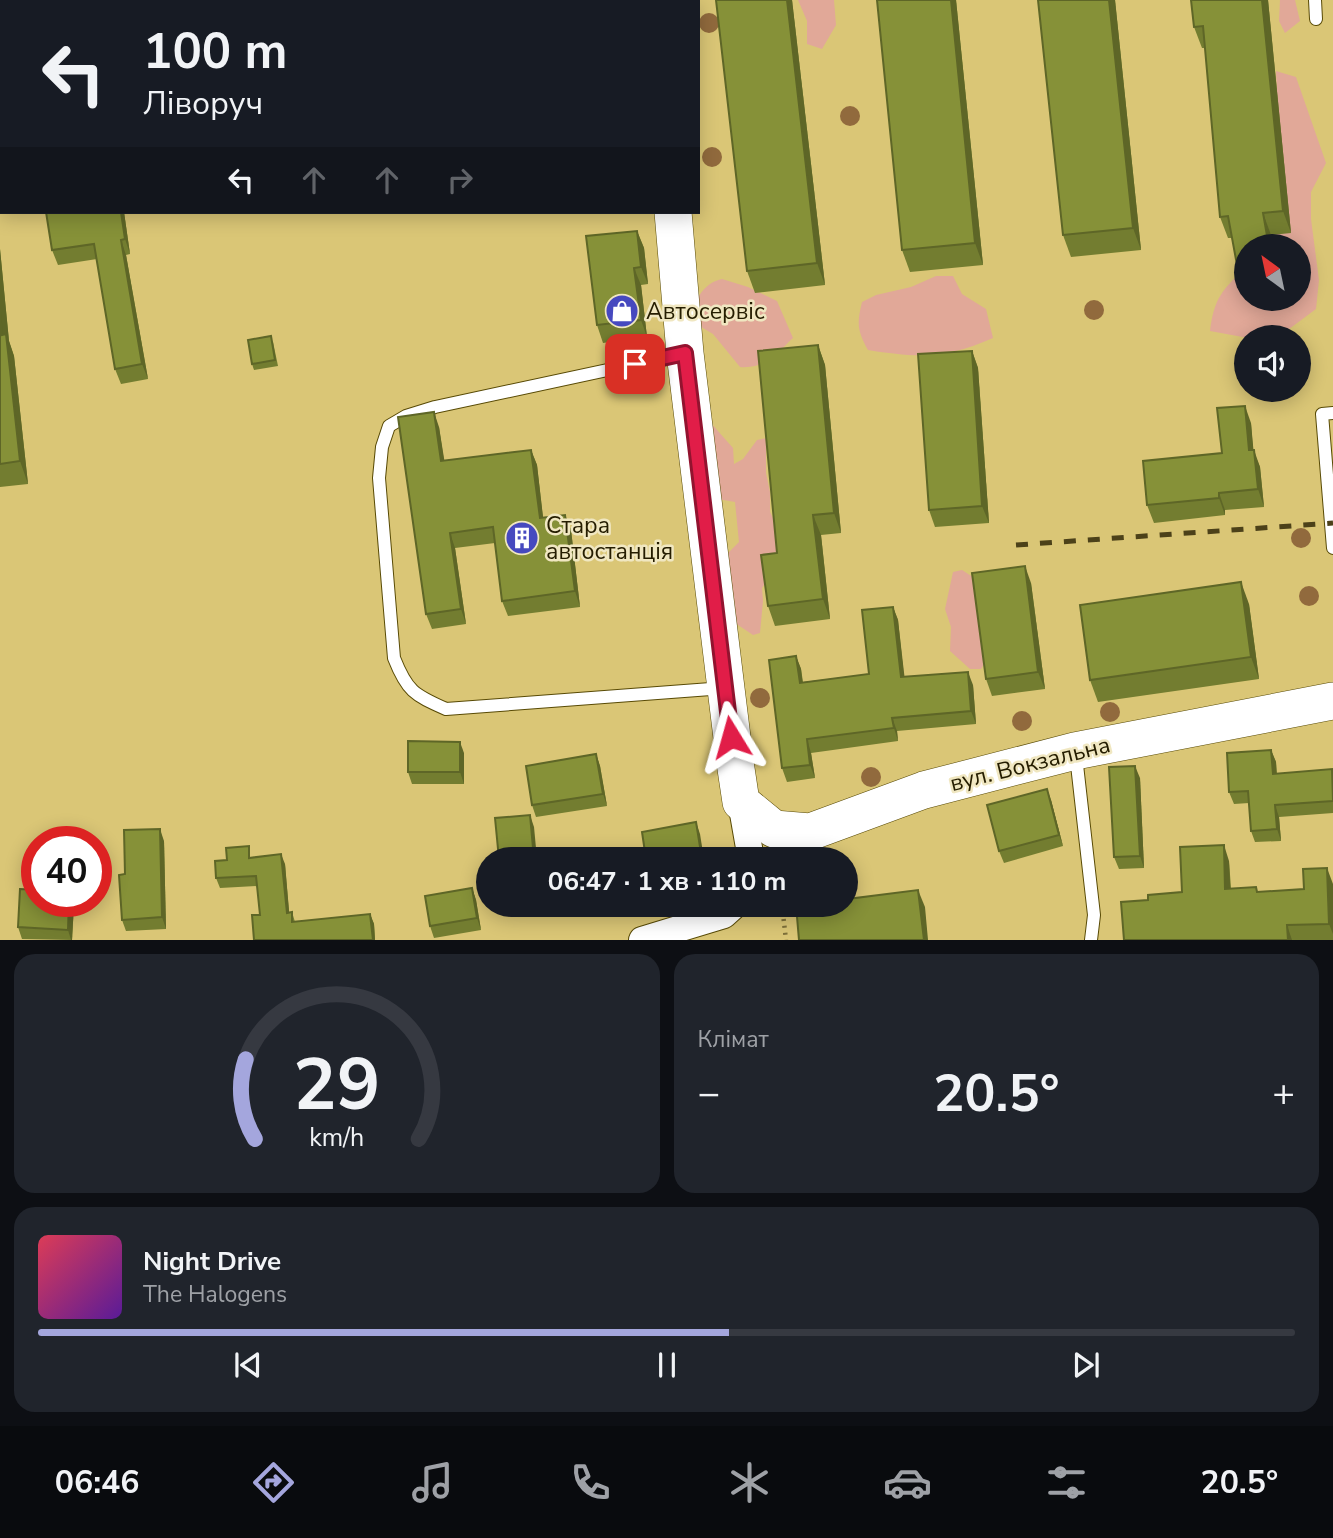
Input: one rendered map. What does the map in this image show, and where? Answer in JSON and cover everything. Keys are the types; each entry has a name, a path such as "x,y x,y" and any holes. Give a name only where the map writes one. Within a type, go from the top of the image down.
{"street":[{"path":"673,214 685,353 724,688 749,847"},
{"name":"вул. Вокзальна","path":"741,802 774,829 810,832 924,790 1075,751 1333,701"},
{"path":"642,940 717,917"}],"lane":[{"path":"1315,0 1316,19"},
{"path":"685,353 435,407 406,416 389,426 382,447 379,478 394,658 402,679 418,697 446,709 724,688"},
{"path":"1333,413 1322,414 1333,548"},
{"path":"1075,751 1094,915 1091,940"}],"path":[{"path":"783,917 786,940"}],"shaded area":[{"path":"798,0 834,0 836,25 822,49 807,44 807,21"},
{"path":"1280,0 1295,0 1300,21 1285,33 1279,21"},
{"path":"1276,71 1296,77 1326,163 1311,192 1311,219 1319,280 1316,309 1294,325 1234,325 1234,335 1210,331 1220,295 1234,279 1234,312 1311,312 1311,234 1277,234 1282,217"},
{"path":"936,276 953,276 962,294 986,309 993,338 961,350 932,355 868,350 859,326 862,302"},
{"path":"722,279 748,287 777,301 793,338 763,363 740,367 713,334 691,321 694,307 704,289"},
{"path":"710,422 733,448 734,464 743,459 757,440 766,438 770,512 788,548 762,588 760,633 753,635 729,619 727,554 739,542 735,502 718,499"},
{"path":"962,570 979,581 992,650 981,669 970,669 950,651 951,627 945,609 953,572"}],"building":[{"path":"716,0 787,0 817,263 747,271"},
{"path":"877,0 951,0 975,243 902,250"},
{"path":"1038,0 1109,0 1133,228 1063,235"},
{"path":"1191,0 1262,0 1283,211 1263,213 1267,234 1234,234 1234,249 1228,216 1220,217 1203,26 1194,27"},
{"path":"46,214 121,214 125,239 121,240 142,364 115,369 94,244 52,250"},
{"name":"Автосервіс","path":"637,231 641,267 634,268 641,320 597,325 586,236"},
{"path":"0,311 2,335 6,334 20,461 0,464"},
{"path":"271,336 275,360 252,364 248,340"},
{"path":"818,345 834,513 813,515 823,599 768,606 761,555 777,553 758,351"},
{"path":"972,351 982,506 929,510 918,354"},
{"path":"1245,406 1249,450 1254,450 1258,489 1219,493 1219,498 1147,505 1143,461 1222,453 1217,408"},
{"path":"434,412 441,461 531,450 540,518 565,515 575,591 502,601 493,527 450,533 461,609 426,614 398,417"},
{"path":"1025,566 1038,672 986,679 972,573"},
{"path":"1241,582 1251,657 1090,680 1080,605"},
{"path":"893,607 901,677 968,672 971,711 892,718 894,728 807,739 810,765 782,768 769,660 796,656 800,683 869,674 862,610"},
{"path":"408,741 460,742 460,772 408,772"},
{"path":"1271,750 1273,774 1332,769 1333,801 1275,805 1277,829 1251,831 1248,791 1229,792 1227,753"},
{"path":"596,754 603,794 532,805 526,766"},
{"path":"1135,766 1140,856 1114,857 1109,767"},
{"path":"1047,789 1059,835 999,851 987,805"},
{"path":"530,815 533,847 498,847 495,818"},
{"path":"696,822 700,847 644,847 642,832"},
{"path":"160,829 162,917 122,920 119,875 125,874 124,830"},
{"path":"1224,845 1225,889 1256,887 1257,892 1304,889 1303,869 1327,868 1329,924 1287,925 1288,940 1124,940 1121,902 1148,900 1148,895 1182,892 1180,847"},
{"path":"249,846 249,858 281,854 287,913 292,912 292,922 370,914 373,940 254,940 252,915 260,915 256,876 216,878 215,861 227,860 226,848"},
{"path":"472,888 477,918 430,926 425,896"},
{"path":"20,889 21,917 68,917 68,930 18,927"},
{"path":"918,890 924,940 799,940 797,917 858,917 858,898"}],"railway":[{"path":"1016,545 1333,523"}],"place":[{"name":"Автосервіс","path":"622,311"},
{"name":"Стара автостанція","path":"522,538"}],"route":[{"path":"635,364 685,353 731,737"}]}
